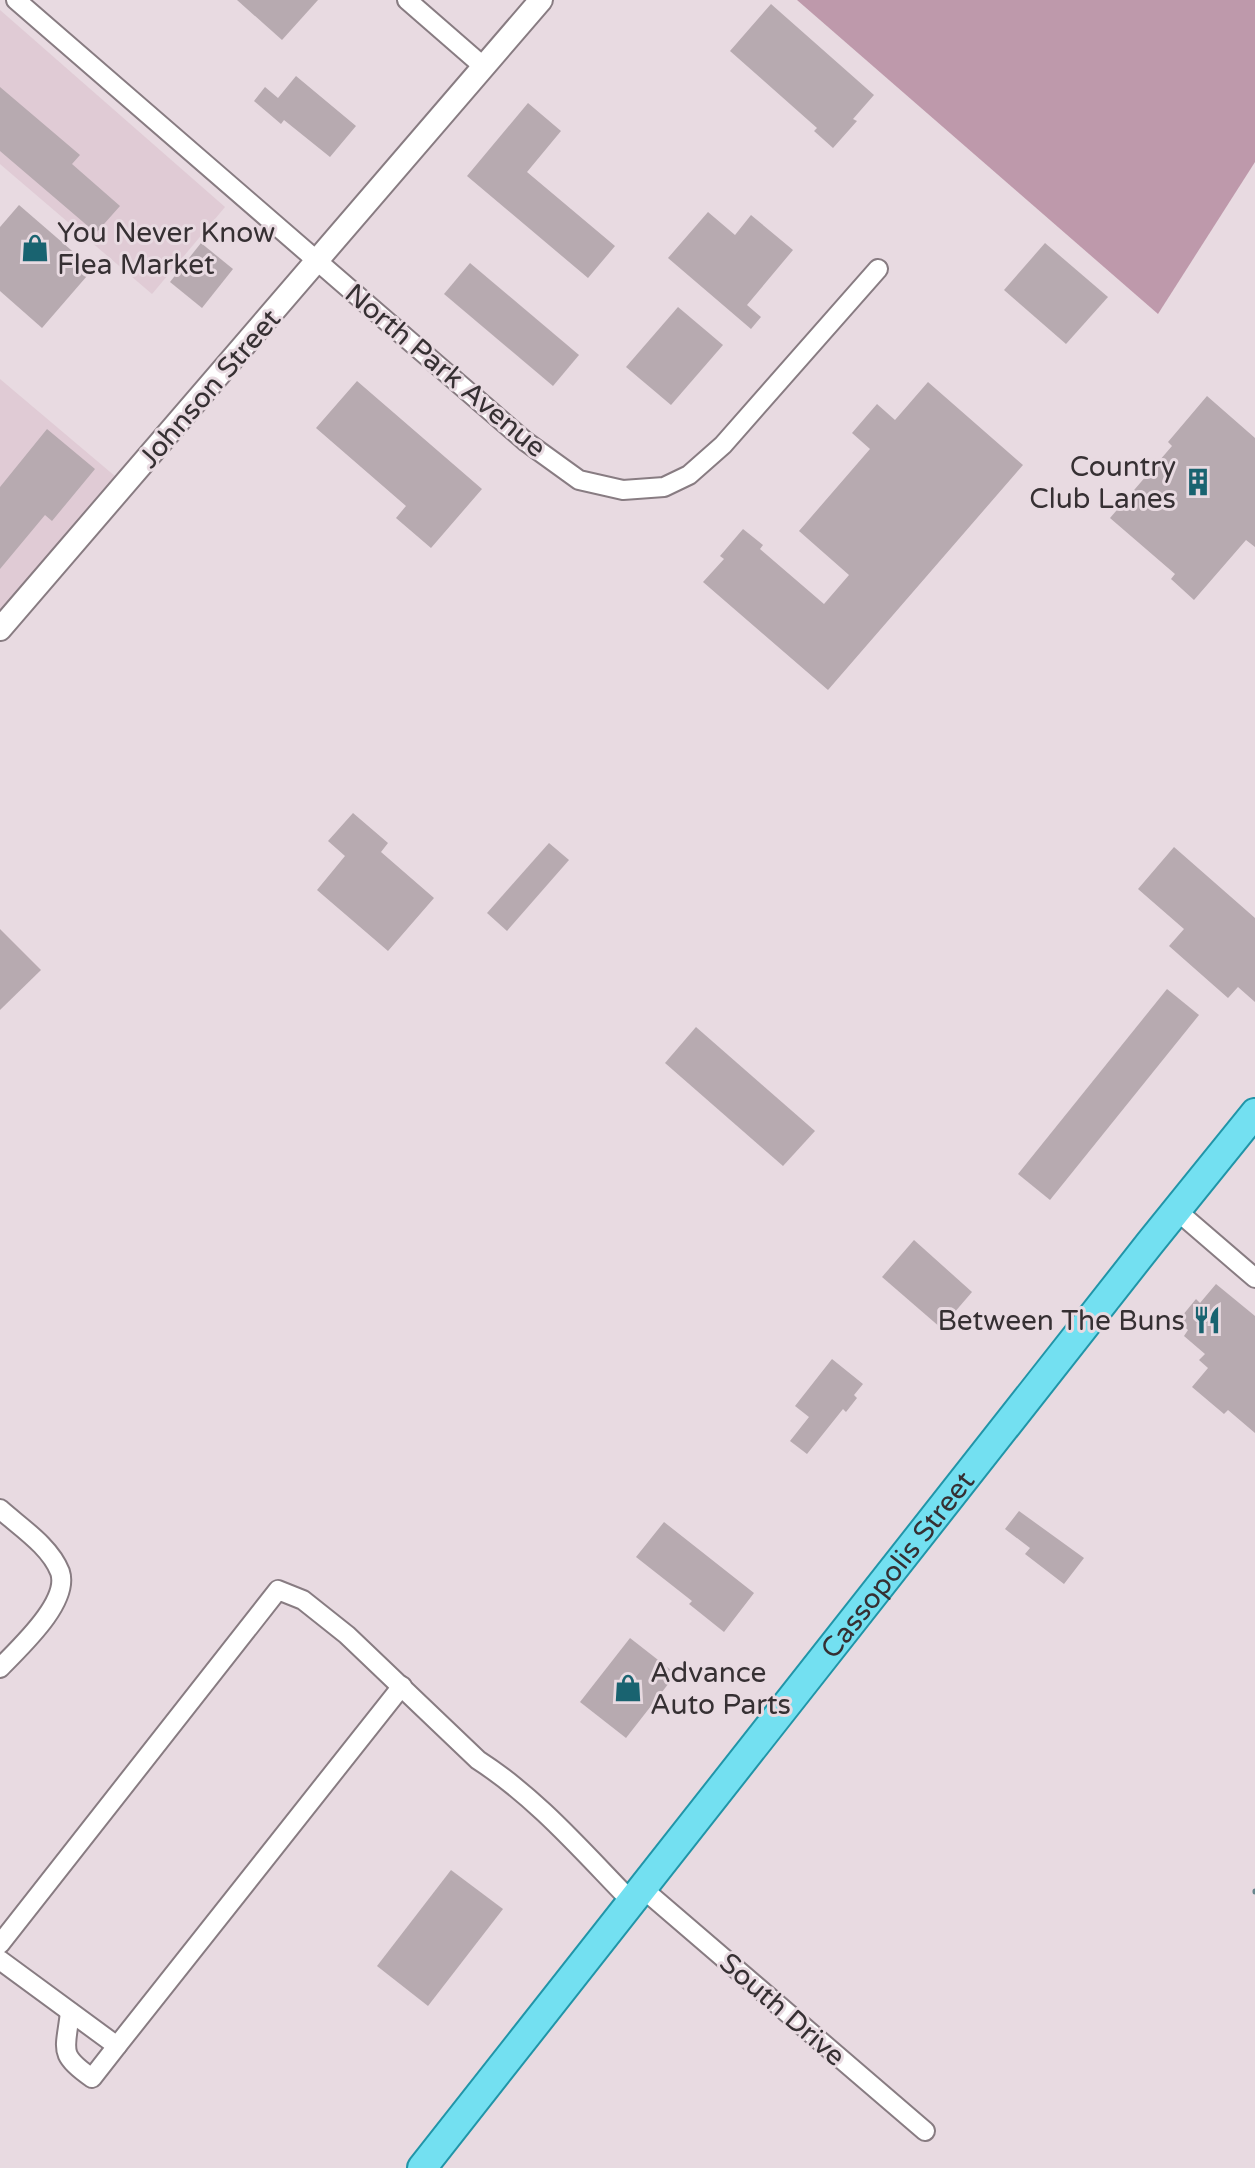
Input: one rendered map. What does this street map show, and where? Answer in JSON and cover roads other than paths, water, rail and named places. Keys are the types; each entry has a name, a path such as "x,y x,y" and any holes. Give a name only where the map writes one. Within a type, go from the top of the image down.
{"main road":[{"name":"Cassopolis Street","path":"422,2168 1255,1113"}],"street":[{"name":"North Park Avenue","path":"16,0 525,441 579,480 623,490 664,487 689,475 723,445 878,269"},
{"path":"407,0 484,67"},
{"name":"Johnson Street","path":"0,629 541,0"},
{"path":"1176,1210 1255,1278"},
{"path":"0,1509 45,1550 60,1573 59,1595 51,1609 0,1668"},
{"name":"South Drive","path":"0,1944 278,1590 303,1600 347,1635 478,1760 925,2131"},
{"path":"70,2012 65,2052 71,2064 92,2078 402,1686"},
{"path":"0,1960 117,2046"}],"place":[{"name":"You Never Know Flea Market","path":"35,248"},
{"name":"Country Club Lanes","path":"1198,482"},
{"name":"Between The Buns","path":"1207,1320"},
{"name":"Advance Auto Parts","path":"628,1688"}]}
